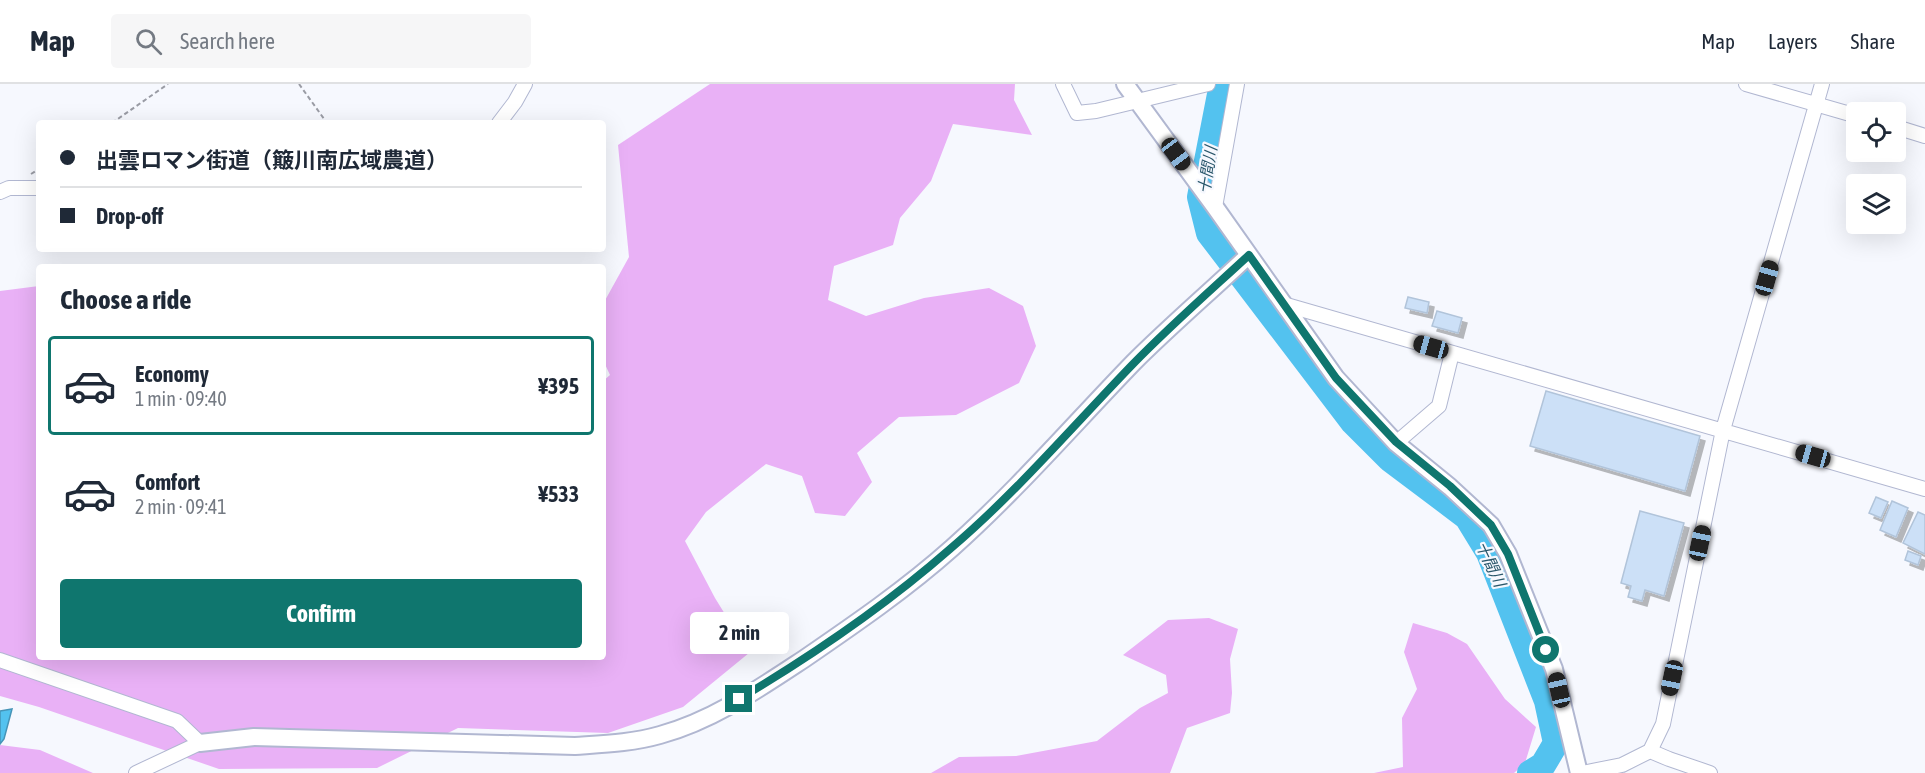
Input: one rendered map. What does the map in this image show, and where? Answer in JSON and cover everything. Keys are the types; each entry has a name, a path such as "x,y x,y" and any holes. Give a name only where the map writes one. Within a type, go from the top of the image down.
{"street":[{"path":"501,120 525,84"},
{"path":"1063,84 1077,113 1096,111 1208,84"},
{"path":"1125,84 1336,378 1396,442 1450,486 1491,525 1508,554 1554,669 1580,773 1622,765 1650,751 1663,724 1723,430 1822,84"},
{"path":"1215,207 1237,84"},
{"path":"1746,84 1846,113"},
{"path":"1906,131 1925,136"},
{"path":"0,192 9,188 36,188"},
{"path":"136,773 200,743 254,737 575,746 633,741 695,723 758,688 896,595 1007,496 1135,362 1249,255"},
{"path":"1283,304 1925,489"},
{"path":"1396,442 1439,406 1452,353"},
{"path":"0,660 177,722 200,743"},
{"path":"1650,751 1710,773"}],"path":[{"path":"116,120 168,84"},
{"path":"299,84 325,120"}],"shaded area":[{"path":"710,84 1015,84 1014,100 1032,135 953,124 931,181 900,218 893,245 834,266 828,300 866,316 924,298 989,288 1023,306 1036,346 1019,383 956,415 899,417 857,453 872,482 845,516 815,513 802,476 766,464 706,512 685,541 715,598 749,653 683,707 608,733 458,728 377,768 219,769 39,707 0,696 0,291 36,286 36,660 606,660 606,378 610,375 606,366 606,299 629,257 618,145"},
{"path":"1209,618 1238,629 1230,659 1232,693 1230,713 1187,728 1170,773 931,773 959,757 1016,756 1097,741 1140,708 1168,693 1166,675 1123,655 1168,620"},
{"path":"1413,623 1447,633 1467,644 1505,699 1536,727 1525,763 1514,773 1374,773 1403,767 1402,718 1417,689 1404,652"},
{"path":"0,745 40,750 93,773 0,773"}],"water":[{"path":"12,709 4,739 0,744 0,711"}],"building":[{"path":"1408,297 1429,302 1427,313 1405,308"},
{"path":"1437,311 1462,318 1458,333 1432,326"},
{"path":"1546,391 1700,436 1685,491 1530,446"},
{"path":"1876,497 1888,502 1881,518 1869,513"},
{"path":"1892,501 1908,508 1896,537 1880,530"},
{"path":"1640,511 1684,523 1664,596 1645,590 1642,601 1628,597 1631,586 1621,583"},
{"path":"1918,512 1925,515 1925,554 1903,543"},
{"path":"1908,551 1921,556 1918,565 1905,560"}],"waterway":[{"name":"十間川","path":"1222,84 1200,197 1209,233 1353,422 1390,459 1467,517 1489,553 1547,701 1556,743 1543,765 1530,773"}],"route":[{"path":"739,699 846,631 896,595 952,547 1007,496 1135,362 1249,255 1336,378 1396,442 1450,486 1491,525 1508,554 1546,650"}]}
